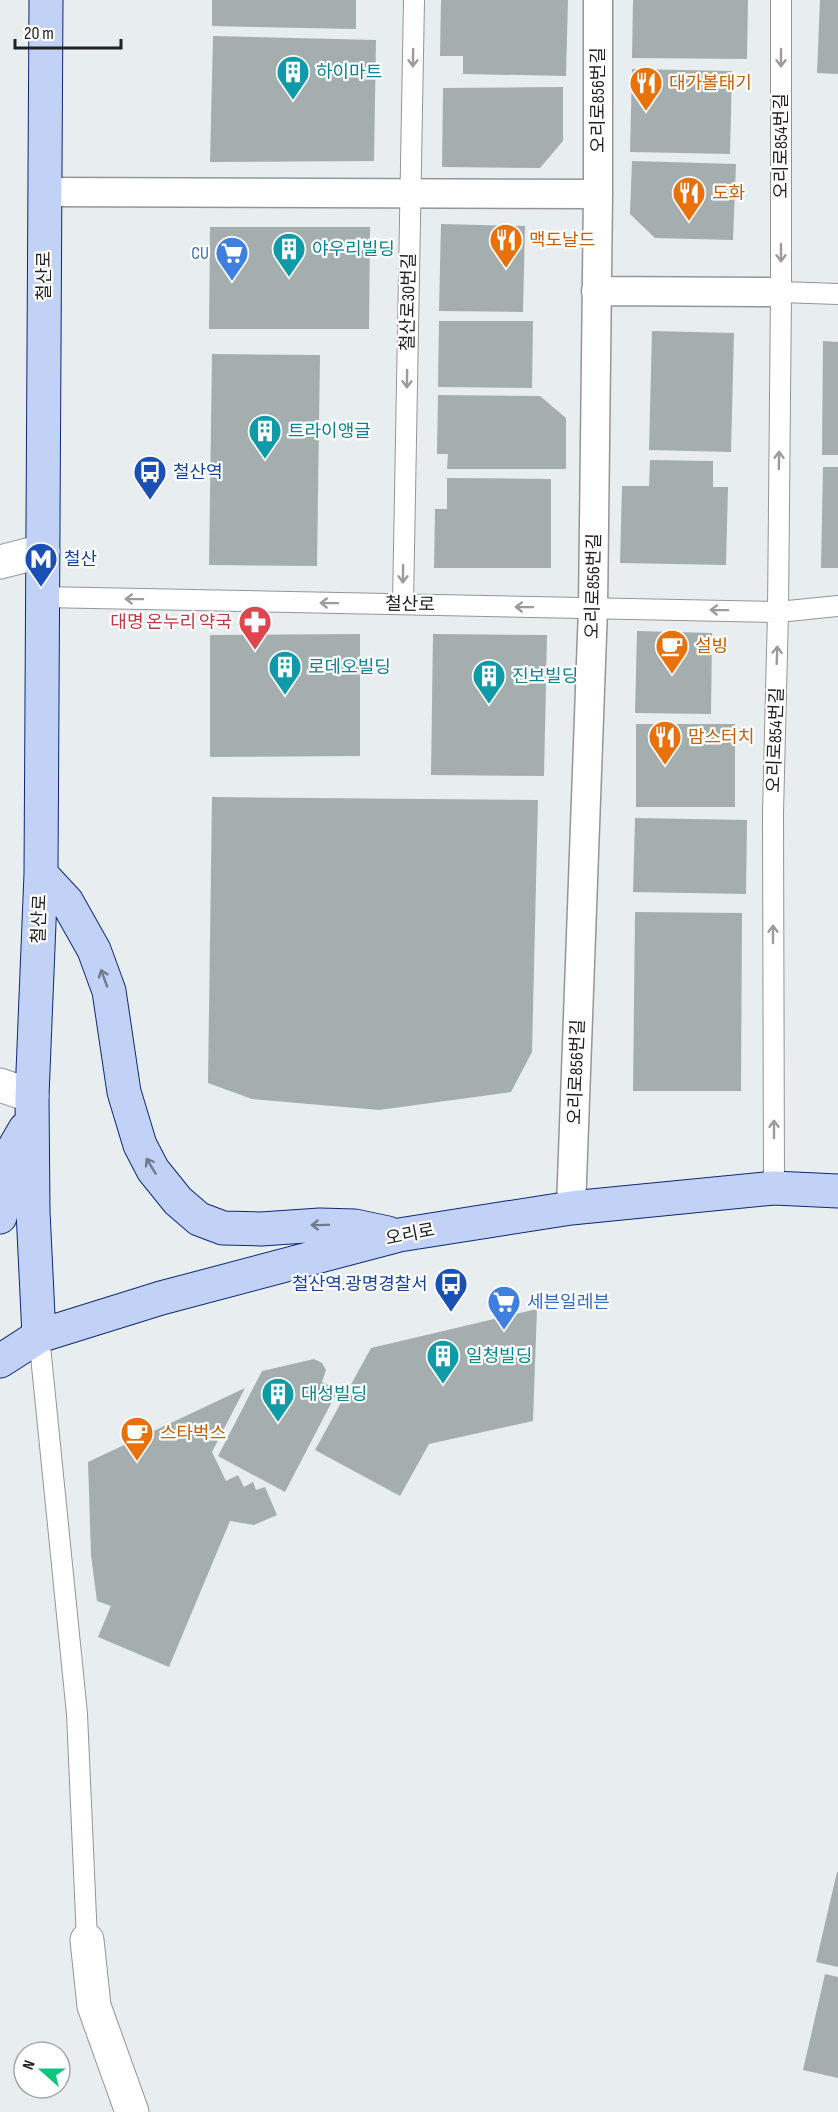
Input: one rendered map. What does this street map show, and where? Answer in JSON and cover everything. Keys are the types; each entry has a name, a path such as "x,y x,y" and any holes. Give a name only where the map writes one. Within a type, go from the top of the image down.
{"main road":[{"name":"철산로","path":"39,1336 33,1211 32,1105 41,874 46,0"},
{"path":"41,874 67,902 94,950 109,991 124,1092 140,1145 153,1170 178,1201 199,1219 223,1228 355,1226 399,1235"},
{"path":"0,1217 14,1148 32,1105"},
{"name":"오리로","path":"0,1361 39,1336 160,1298 399,1235 571,1208 774,1188 838,1191"}],"street":[{"name":"오리로856번길","path":"571,1208 593,608 598,0"},
{"path":"45,192 598,194"},
{"path":"596,291 781,292"},
{"path":"0,562 43,551"},
{"path":"0,1085 32,1105"},
{"path":"87,1940 94,2006 132,2112"}],"lane":[{"name":"철산로30번길","path":"403,604 414,0"},
{"name":"오리로854번길","path":"774,1188 773,813 778,612 781,0"},
{"path":"781,292 838,294"},
{"name":"철산로","path":"42,597 778,612 838,606"},
{"path":"39,1336 77,1714 87,1940"}],"building":[{"path":"212,0 356,0 356,29 212,26"},
{"path":"441,0 568,0 566,76 463,74 463,56 440,56"},
{"path":"633,0 748,0 747,59 632,58"},
{"path":"820,0 838,0 838,74 817,73"},
{"name":"하이마트","path":"213,36 376,40 374,161 210,162"},
{"path":"632,69 732,71 730,154 630,152"},
{"path":"563,87 563,141 540,168 442,167 443,88"},
{"path":"632,161 736,164 733,240 655,238 630,214"},
{"path":"441,224 525,226 523,312 439,311"},
{"name":"야우리빌딩","path":"210,227 370,227 369,329 209,329"},
{"path":"439,321 533,321 532,388 438,387"},
{"path":"652,331 734,333 731,452 649,450"},
{"path":"823,341 838,342 838,455 822,455"},
{"name":"트라이앵글","path":"212,354 320,355 317,566 209,565"},
{"path":"438,395 540,396 566,418 566,469 447,469 448,454 437,454"},
{"path":"650,460 713,461 713,487 728,487 726,565 620,563 622,486 649,486"},
{"path":"823,467 838,467 838,568 821,568"},
{"path":"447,478 551,479 551,568 434,568 435,509 447,509"},
{"path":"637,631 712,633 711,714 635,713"},
{"name":"로데오빌딩","path":"360,634 360,756 210,757 210,635"},
{"name":"진보빌딩","path":"433,634 547,635 544,776 431,775"},
{"path":"636,724 735,724 735,807 636,807"},
{"path":"212,797 538,800 532,1052 511,1092 379,1110 252,1099 208,1083"},
{"path":"635,818 747,820 746,894 633,892"},
{"path":"635,912 742,913 741,1091 633,1091"},
{"name":"일청빌딩","path":"537,1309 533,1421 429,1444 400,1496 315,1450 371,1348"},
{"name":"대성빌딩","path":"314,1359 322,1363 326,1370 322,1382 338,1390 285,1492 218,1456 262,1371"},
{"path":"245,1388 212,1452 226,1481 238,1475 244,1487 253,1482 256,1490 265,1487 277,1515 254,1525 230,1521 169,1667 98,1637 111,1606 97,1601 91,1555 88,1462"},
{"path":"838,1872 838,1967 816,1962"},
{"path":"825,1974 838,1977 838,2078 803,2070"}],"place":[{"name":"하이마트","path":"293,101"},
{"name":"대가볼태기","path":"646,112"},
{"name":"도화","path":"689,222"},
{"name":"맥도날드","path":"506,269"},
{"name":"야우리빌딩","path":"289,278"},
{"name":"CU","path":"232,282"},
{"name":"트라이앵글","path":"265,460"},
{"name":"철산역","path":"150,501"},
{"name":"철산","path":"41,588"},
{"name":"대명 온누리 약국","path":"255,651"},
{"name":"설빙","path":"672,675"},
{"name":"로데오빌딩","path":"285,696"},
{"name":"진보빌딩","path":"489,705"},
{"name":"맘스터치","path":"665,766"},
{"name":"철산역.광명경찰서","path":"451,1313"},
{"name":"세븐일레븐","path":"504,1331"},
{"name":"일청빌딩","path":"443,1385"},
{"name":"대성빌딩","path":"278,1423"},
{"name":"스타벅스","path":"137,1462"}]}
